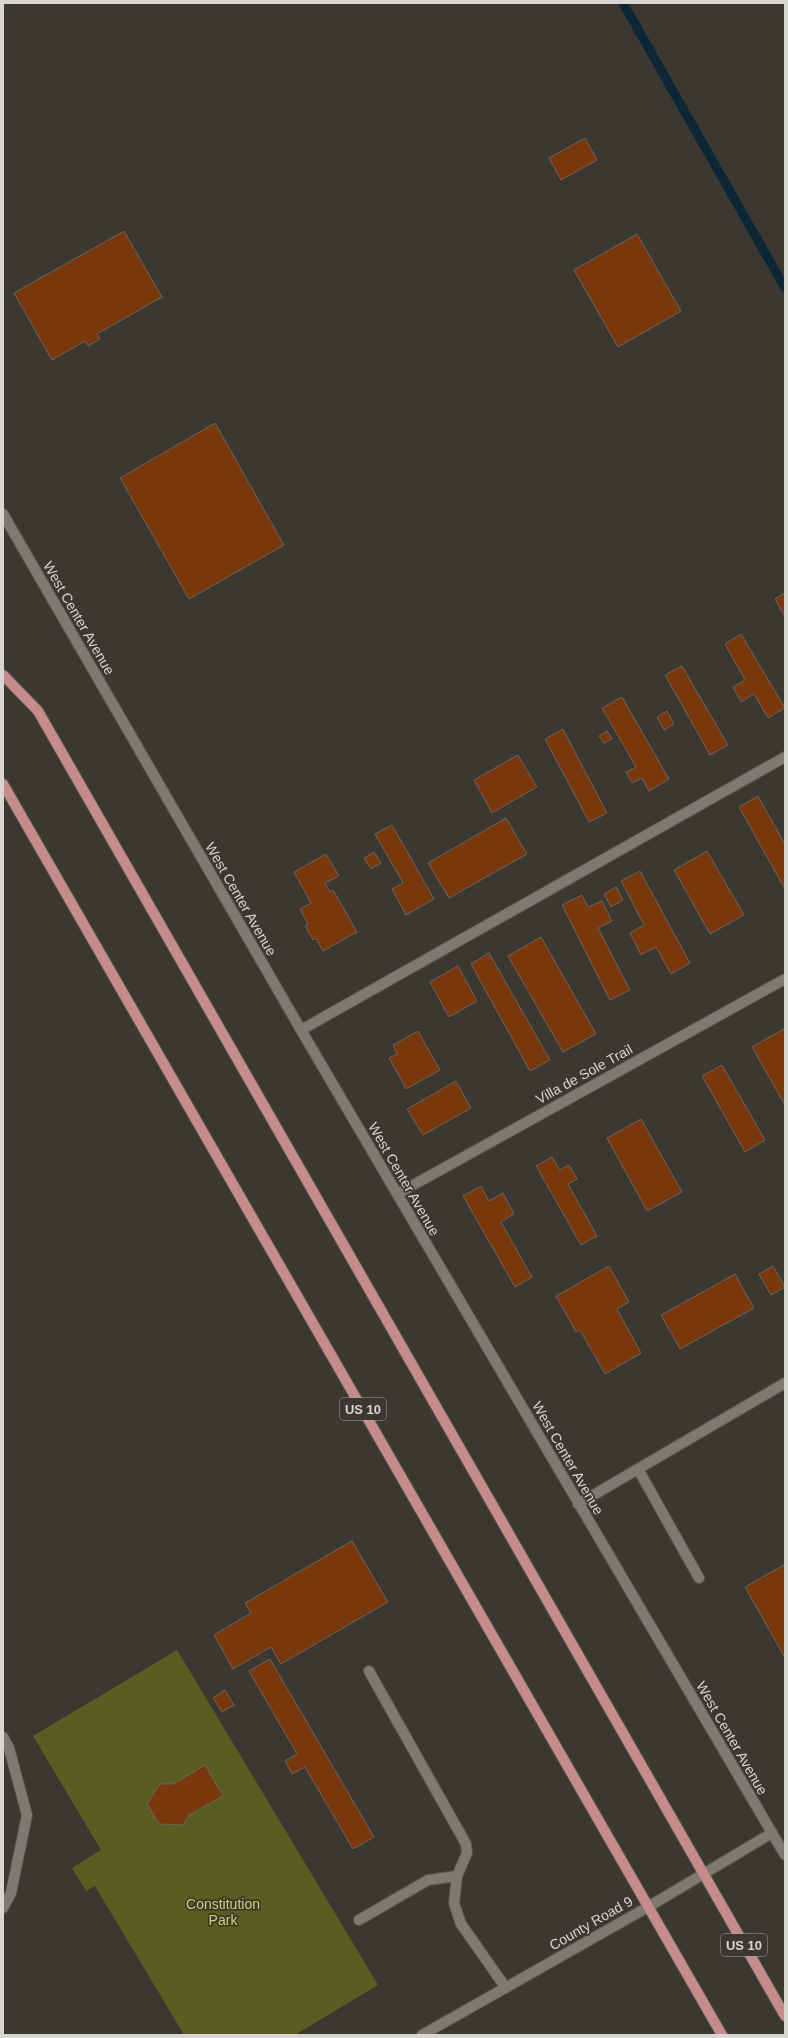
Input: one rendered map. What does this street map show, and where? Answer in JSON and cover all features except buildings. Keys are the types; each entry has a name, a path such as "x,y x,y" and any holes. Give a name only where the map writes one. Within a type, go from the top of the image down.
{"main road":[{"name":"US 10","path":"3,675 38,711 785,2016"},
{"name":"US 10","path":"3,784 722,2035"}],"street":[{"name":"West Center Avenue","path":"3,514 301,1030 785,1855"},
{"path":"301,1030 785,757"},
{"name":"Villa de Sole Trail","path":"397,1194 785,979"},
{"path":"578,1504 785,1383"},
{"path":"638,1469 699,1578"},
{"path":"369,1671 466,1844 467,1853 457,1876 454,1903 461,1924 506,1988"},
{"path":"3,1737 9,1748 26,1815 11,1892 3,1908"},
{"name":"County Road 9","path":"427,2034 648,1907 772,1833"},
{"path":"359,1920 428,1880 457,1876"}],"green space":[{"name":"Constitution Park","path":"177,1650 378,1985 295,2035 184,2035 95,1886 86,1891 72,1868 101,1850 33,1736"}],"waterway":[{"path":"623,3 785,288"}]}
